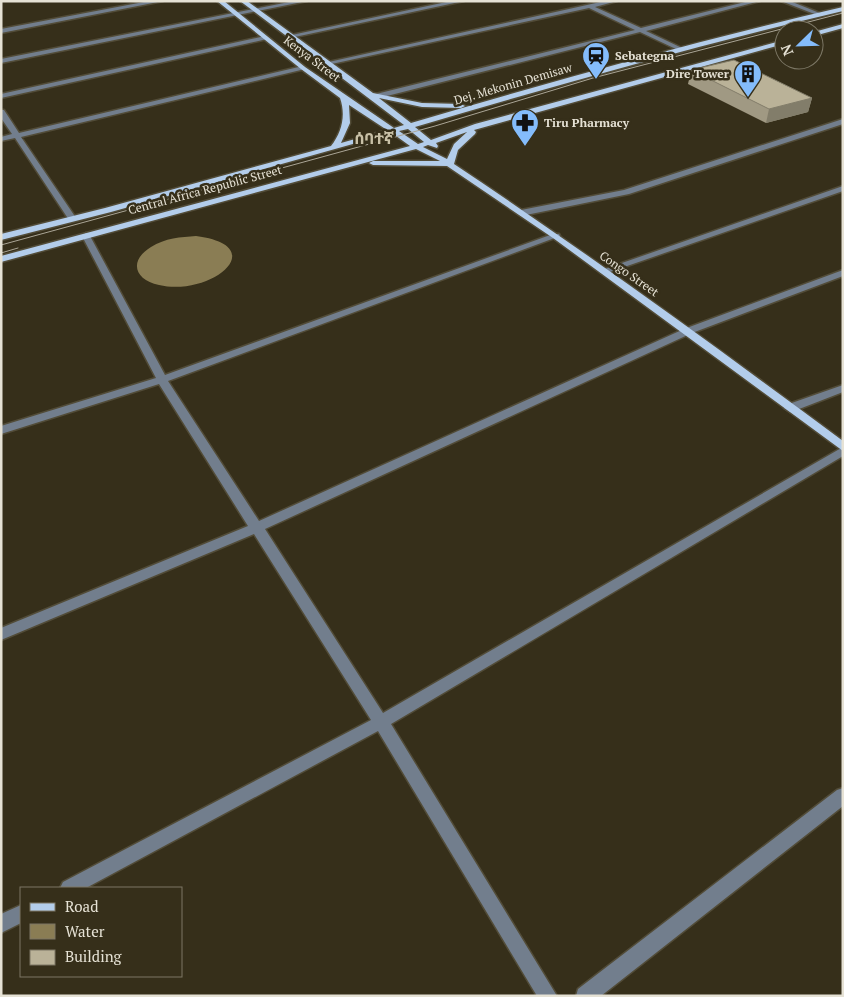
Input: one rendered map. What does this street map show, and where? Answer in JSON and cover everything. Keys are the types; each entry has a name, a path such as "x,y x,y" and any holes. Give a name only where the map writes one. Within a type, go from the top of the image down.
{"main road":[{"name":"Kenya Street","path":"220,1 303,68 394,131"},
{"path":"243,1 432,142 446,161"},
{"name":"Dej. Mekonin Demisaw","path":"394,131 680,49 843,9"},
{"path":"824,31 843,26"},
{"path":"416,146 478,126 774,45"},
{"path":"366,92 422,105 443,107 481,105"},
{"path":"334,148 341,140 345,130 348,108 343,96"},
{"path":"446,161 457,145 478,126"},
{"name":"Congo Street","path":"394,131 416,146 446,161 556,236 688,330 843,449"},
{"name":"Central Africa Republic Street","path":"1,237 108,210 394,131"},
{"name":"Central Africa Republic Street","path":"1,259 416,146"},
{"path":"343,166 446,161"}],"street":[{"path":"1,31 160,1"},
{"path":"1,61 304,1"},
{"path":"290,36 461,1"},
{"path":"579,1 680,49"},
{"path":"327,63 614,1"},
{"path":"379,96 756,1"},
{"path":"784,1 819,14"},
{"path":"1,96 265,38"},
{"path":"1,139 303,68"},
{"path":"1,112 72,218"},
{"path":"521,213 626,192 843,121"},
{"path":"604,271 843,188"},
{"path":"86,236 162,380 258,527 381,722 548,996"},
{"path":"1,430 162,380 556,236"},
{"path":"1,634 258,527 688,330 843,273"},
{"path":"790,408 843,388"},
{"path":"71,887 381,722 843,449"},
{"path":"585,996 843,796"},
{"path":"1,924 20,914"}],"water":[{"path":"196,236 219,241 230,250 232,259 226,269 198,284 179,287 151,283 140,274 137,269 139,258 151,247 167,240"}],"building":[{"path":"734,60 812,98 769,109 691,70"}],"tram line":[{"path":"1,245 435,126 593,78 843,13"},
{"path":"1,253 18,248"}],"place":[{"name":"Sebategna","path":"596,80"},
{"name":"Dire Tower","path":"748,98"},
{"name":"Tiru Pharmacy","path":"525,147"}],"district":[{"name":"ሰባተኛ","path":"374,138"}]}
